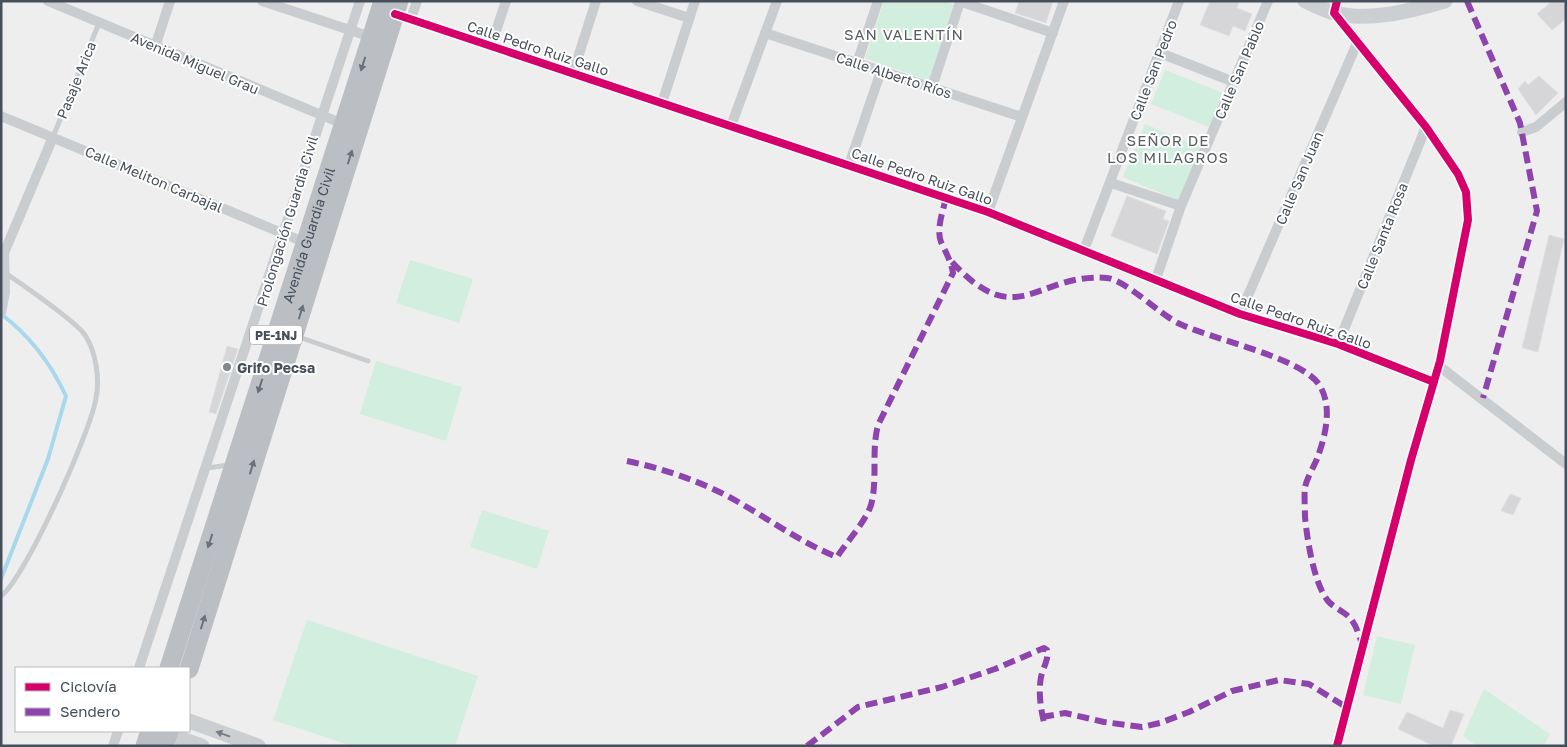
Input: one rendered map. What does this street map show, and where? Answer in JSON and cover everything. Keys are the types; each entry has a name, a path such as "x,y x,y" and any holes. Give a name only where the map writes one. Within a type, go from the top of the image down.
{"highway":[{"name":"Avenida Guardia Civil","path":"189,667 286,331 306,243 343,124 371,37 397,9"},
{"name":"Avenida Guardia Civil","path":"170,667 235,464 286,331 397,9"}],"street":[{"name":"Avenida Miguel Grau","path":"48,1 343,124"},
{"path":"155,47 170,1"},
{"path":"262,1 371,37"},
{"name":"Prolongación Guardia Civil","path":"140,667 360,1"},
{"path":"397,9 417,1"},
{"path":"491,46 506,1"},
{"path":"574,73 596,1"},
{"path":"637,1 689,18"},
{"path":"662,102 695,1"},
{"path":"731,126 777,1"},
{"path":"857,63 878,1"},
{"path":"932,87 960,1 1053,33"},
{"path":"988,212 1064,1"},
{"name":"Calle San Pedro","path":"1084,250 1179,1"},
{"name":"Calle San Pablo","path":"1156,279 1181,206 1268,1"},
{"path":"1305,1 1336,7 1363,16 1400,13 1445,1"},
{"path":"1336,7 1358,41 1426,127 1458,174 1466,192 1468,220 1439,366 1411,460 1337,746"},
{"name":"Calle Pedro Ruiz Gallo","path":"397,9 491,46 988,212 1240,314 1338,344 1434,382"},
{"name":"Calle Alberto Ríos","path":"765,33 1022,117"},
{"name":"Calle San Juan","path":"1240,314 1358,41"},
{"path":"1160,53 1234,82"},
{"path":"849,164 881,71"},
{"path":"1522,132 1536,127 1566,102"},
{"name":"Calle Meliton Carbajal","path":"1,116 53,136 306,243"},
{"name":"Calle Santa Rosa","path":"1338,344 1426,127"},
{"path":"1,313 5,292 4,253 53,136"},
{"path":"1110,183 1181,206"},
{"path":"1439,366 1566,464"},
{"path":"190,721 258,746"},
{"path":"113,746 118,732"},
{"path":"157,739 202,746"}],"lane":[{"name":"Pasaje Arica","path":"53,136 99,23"},
{"path":"1,596 17,577 77,457 97,398 97,367 85,335 3,271"},
{"path":"251,336 286,331 368,360"},
{"path":"207,468 235,464"}],"green space":[{"path":"884,1 943,1 954,5 929,81 865,58"},
{"path":"1165,70 1223,93 1209,127 1151,104"},
{"path":"1145,124 1202,148 1180,201 1123,177"},
{"path":"410,260 473,279 459,323 396,303"},
{"path":"376,361 462,387 446,441 360,414"},
{"path":"482,510 549,531 537,569 470,547"},
{"path":"307,620 478,676 455,746 352,746 273,720"},
{"path":"1377,636 1415,645 1401,704 1363,695"},
{"path":"1484,689 1550,734 1544,746 1477,746 1463,736"}],"building":[{"path":"1019,1 1053,1 1046,23 1015,13"},
{"path":"1210,1 1240,1 1237,8 1252,14 1245,31 1233,26 1229,36 1200,25"},
{"path":"1552,1 1566,1 1566,19 1552,30 1537,14"},
{"path":"1539,76 1558,93 1536,115 1518,89 1525,81 1528,85"},
{"path":"1127,196 1166,211 1163,219 1169,221 1157,254 1111,236"},
{"path":"1549,235 1564,239 1538,352 1522,348"},
{"path":"227,346 238,349 216,414 209,412"},
{"path":"1510,494 1521,498 1513,515 1501,511"},
{"path":"1450,710 1464,714 1451,746 1434,746 1398,729 1407,712 1443,728"}],"waterway":[{"path":"1,314 21,331 38,351 66,396 48,459 1,579"}],"marked path":[{"path":"1467,1 1520,123 1537,211 1483,398"},
{"path":"627,461 670,472 711,488 820,550 837,557 860,525 871,505 878,425 953,273 950,261 941,242 939,231 946,198"},
{"path":"952,262 975,283 994,294 1012,297 1028,295 1063,283 1083,279 1107,278 1115,280 1180,324 1277,358 1311,376 1320,386 1324,395 1327,413 1323,441 1305,487 1305,517 1309,549 1315,573 1323,593 1330,603 1351,620 1362,644"},
{"path":"807,746 858,707 942,687 995,669 1044,648 1047,650 1047,657 1041,677 1040,690 1045,727"},
{"path":"1042,717 1065,713 1104,722 1142,727 1160,723 1189,712 1232,691 1279,680 1309,684 1346,707"}],"cycle path":[{"path":"1337,1 1334,13 1426,127 1458,174 1466,192 1468,220 1440,361 1411,460 1337,746"},
{"path":"395,14 988,212 1240,314 1338,344 1434,382"}],"place":[{"name":"Grifo Pecsa","path":"227,367"}],"district":[{"name":"SAN VALENTÍN","path":"904,34"},
{"name":"SEÑOR DE LOS MILAGROS","path":"1168,148"}]}
